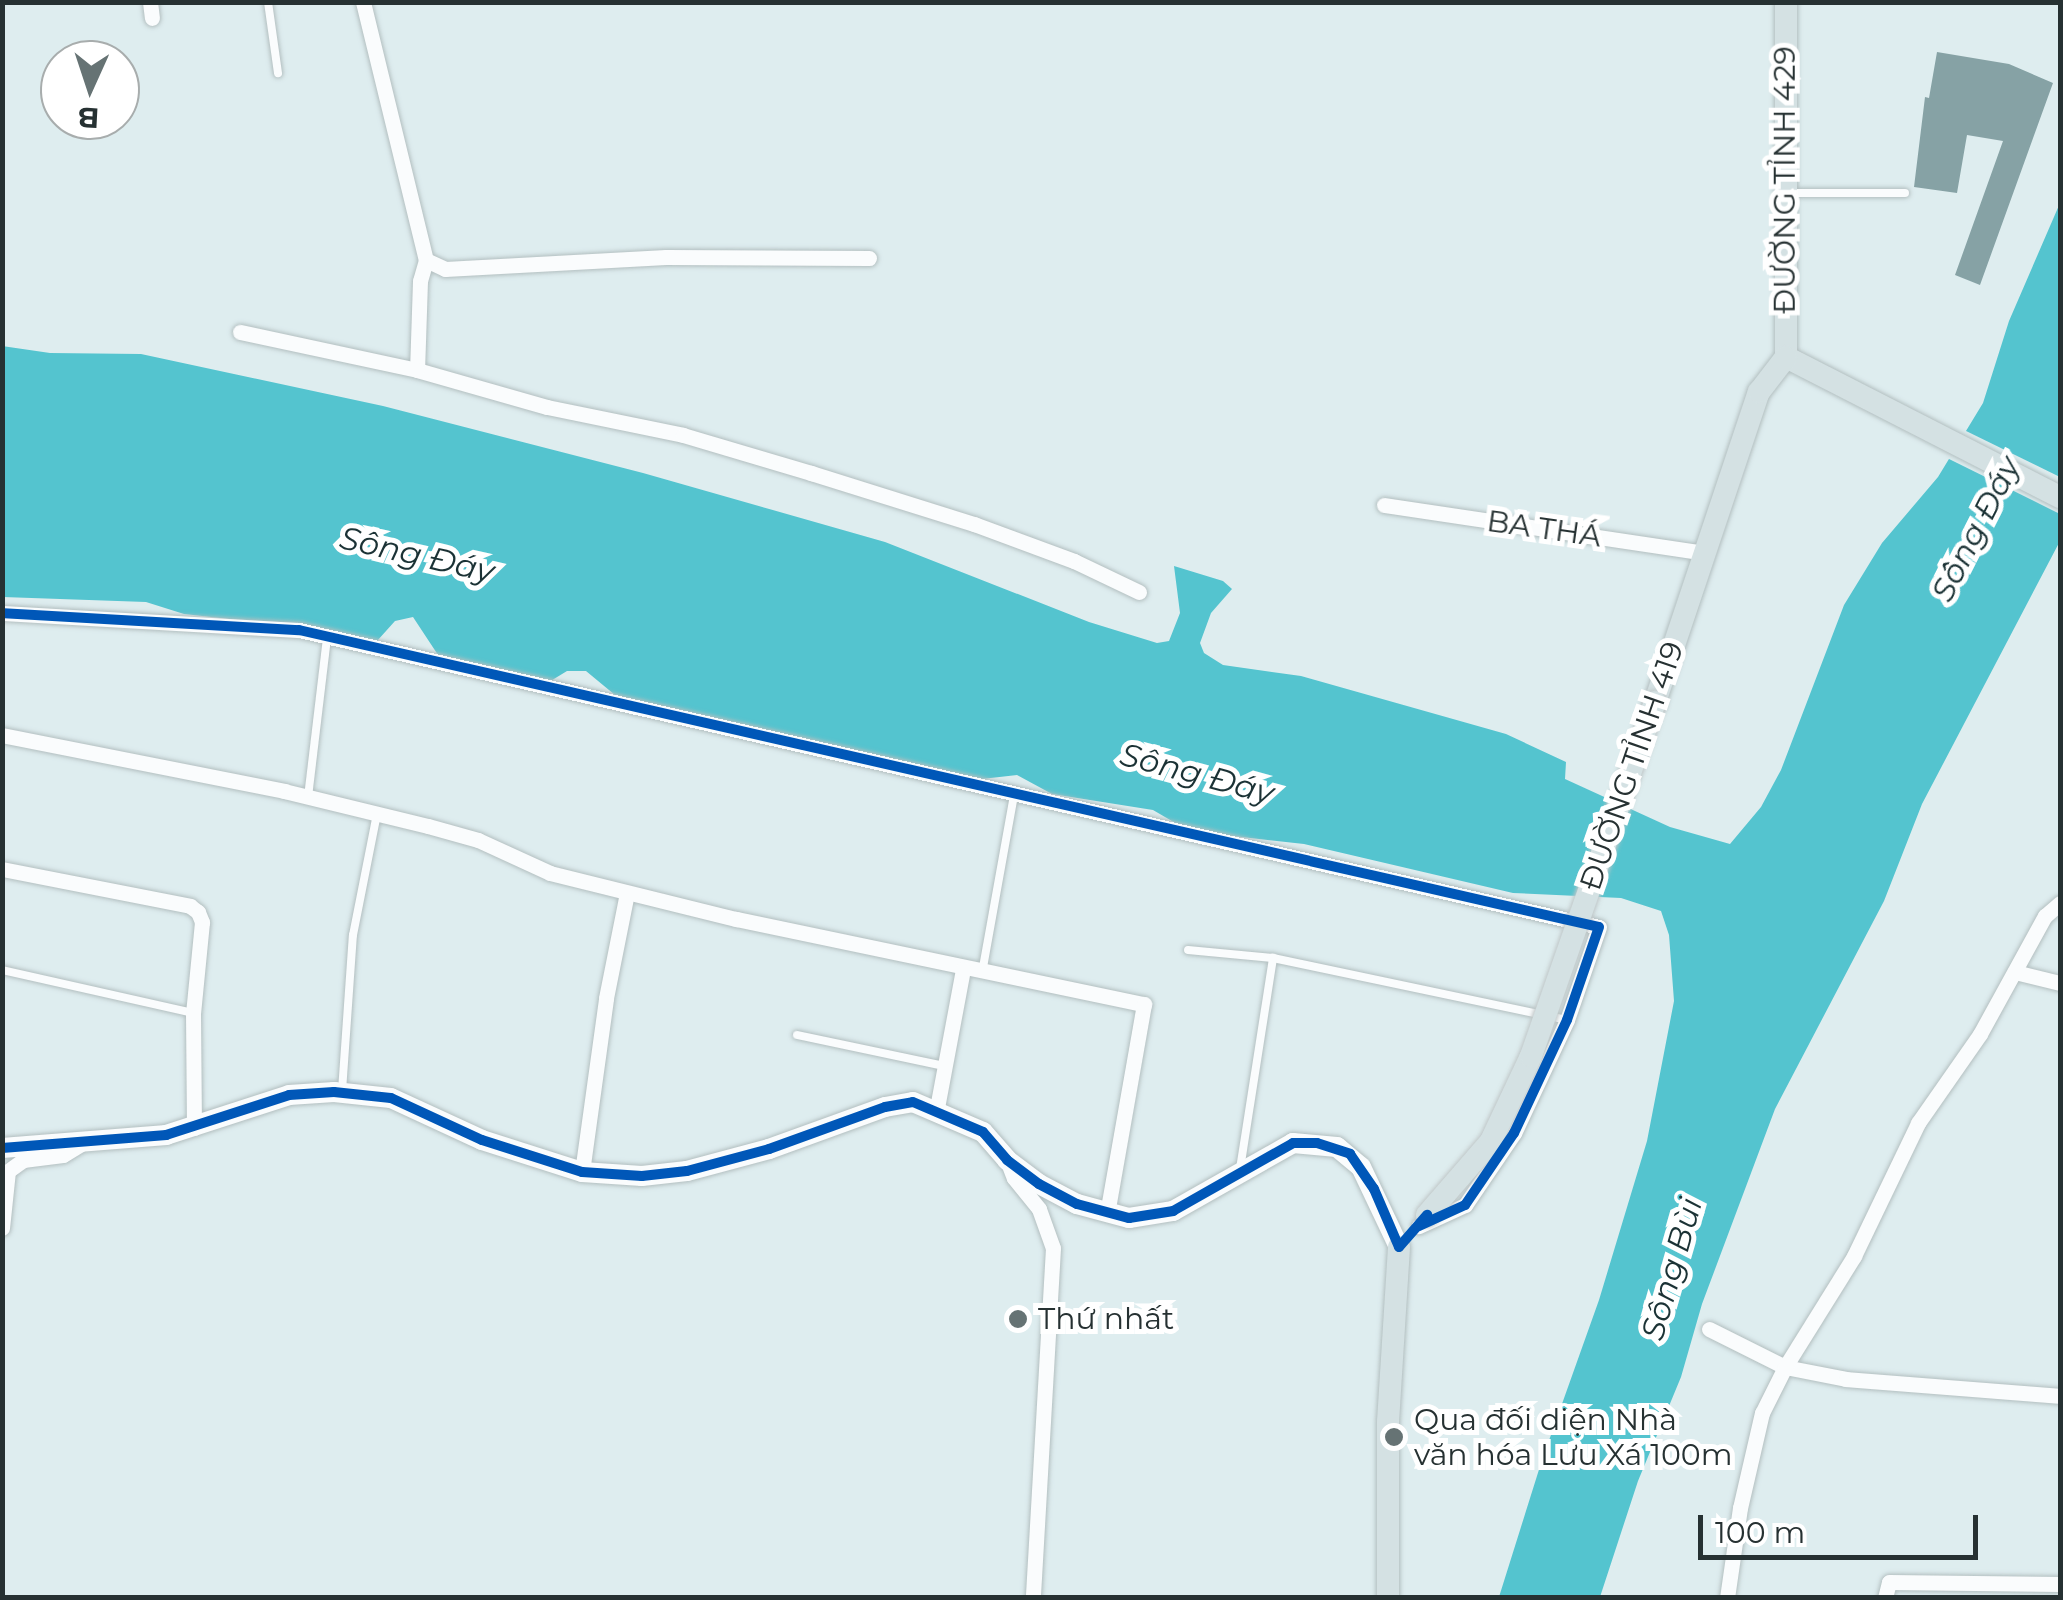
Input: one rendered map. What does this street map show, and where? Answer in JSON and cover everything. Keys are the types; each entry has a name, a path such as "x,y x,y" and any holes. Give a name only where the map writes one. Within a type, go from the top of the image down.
{"main road":[{"name":"ĐƯỜNG TỈNH 429","path":"1786,2 1786,357"},
{"path":"1786,357 2060,497"},
{"name":"ĐƯỜNG TỈNH 419","path":"1423,1220 1492,1141 1531,1056 1759,392 1786,357"},
{"path":"1388,1598 1388,1422 1399,1247"}],"street":[{"path":"362,2 421,242 426,260 433,268 666,258 870,258"},
{"path":"416,370 420,281 426,260"},
{"path":"240,332 416,370 548,407 682,436 811,473 991,530 1074,561 1139,592"},
{"name":"BA THÁ","path":"1384,505 1705,553"},
{"path":"2,613 300,630 1599,927 1567,1020 1514,1133 1465,1205 1423,1220 1399,1247 1361,1166 1336,1147 1293,1143 1173,1211 1143,1219 1107,1213 1039,1184 1007,1160 983,1132 937,1108 913,1102 885,1107 813,1136 686,1170 642,1176 582,1172 482,1140 391,1098 342,1092 290,1096 194,1128 2,1148"},
{"path":"2,735 376,814 478,840 550,873 627,893 963,969 1144,1004 1107,1213"},
{"path":"2,868 194,908 202,922 193,1013 194,1128"},
{"path":"582,1172 606,998 627,893"},
{"path":"1727,1598 1740,1508 1762,1414 1785,1366 1854,1256 1918,1122 2016,972 2045,916 2060,903"},
{"path":"937,1108 948,1066 963,969"},
{"path":"2016,972 2060,983"},
{"path":"2,1228 8,1172 23,1160 63,1155 85,1142"},
{"path":"1007,1160 1014,1178 1039,1209 1053,1248 1033,1598"},
{"path":"1709,1328 1785,1366 1846,1379 2060,1396"},
{"path":"1885,1598 1889,1582 2060,1584"}],"lane":[{"path":"268,2 278,73"},
{"path":"1783,194 1905,193"},
{"path":"308,797 328,636"},
{"path":"982,973 1014,795"},
{"path":"342,1092 352,936 376,814"},
{"path":"1188,950 1273,958 1567,1020"},
{"path":"1240,1173 1273,958"},
{"path":"2,970 193,1013"},
{"path":"797,1036 948,1066"}],"water":[{"path":"2060,203 2060,541 1922,804 1884,901 1775,1109 1702,1304 1681,1377 1638,1481 1600,1597 1499,1597 1599,1300 1647,1141 1674,1001 1669,935 1661,911 1621,898 1513,893 1304,844 1189,831 1153,810 1052,794 1017,775 982,779 615,695 586,671 567,671 544,685 440,658 413,617 395,621 377,641 327,630 184,614 146,602 3,597 2,346 50,353 141,354 383,406 643,473 885,542 1089,622 1157,643 1169,641 1180,613 1174,566 1223,581 1232,589 1211,613 1200,643 1204,653 1223,665 1301,676 1506,734 1566,762 1565,779 1670,827 1730,844 1761,807 1781,770 1844,605 1882,543 1938,477 1983,403 2009,321"}],"pier":[{"path":"1962,429 2060,477 2060,514 1945,457"}],"building":[{"path":"1937,52 2009,64 2053,83 1980,285 1955,275 2003,141 1967,135 1957,193 1914,187 1925,97 1929,98"}],"cycle path":[{"path":"2,613 299,630 1599,927 1567,1020 1514,1133 1465,1205 1419,1226"},
{"path":"2,1148 166,1135 289,1095 334,1092 391,1098 482,1140 582,1172 642,1176 687,1171 769,1149 885,1107 913,1102 983,1132 1007,1160 1039,1184 1077,1204 1129,1218 1173,1211 1293,1143 1317,1143 1350,1154 1374,1189 1399,1247 1427,1215"}],"place":[{"name":"Thứ nhất","path":"1018,1319"},
{"name":"Qua đối diện Nhà văn hóa Lưu Xá 100m","path":"1394,1437"}],"water label":[{"name":"Sông Đáy","path":"1976,529"},
{"name":"Sông Đáy","path":"417,555"},
{"name":"Sông Đáy","path":"1197,774"},
{"name":"Sông Bùi","path":"1672,1269"}]}
